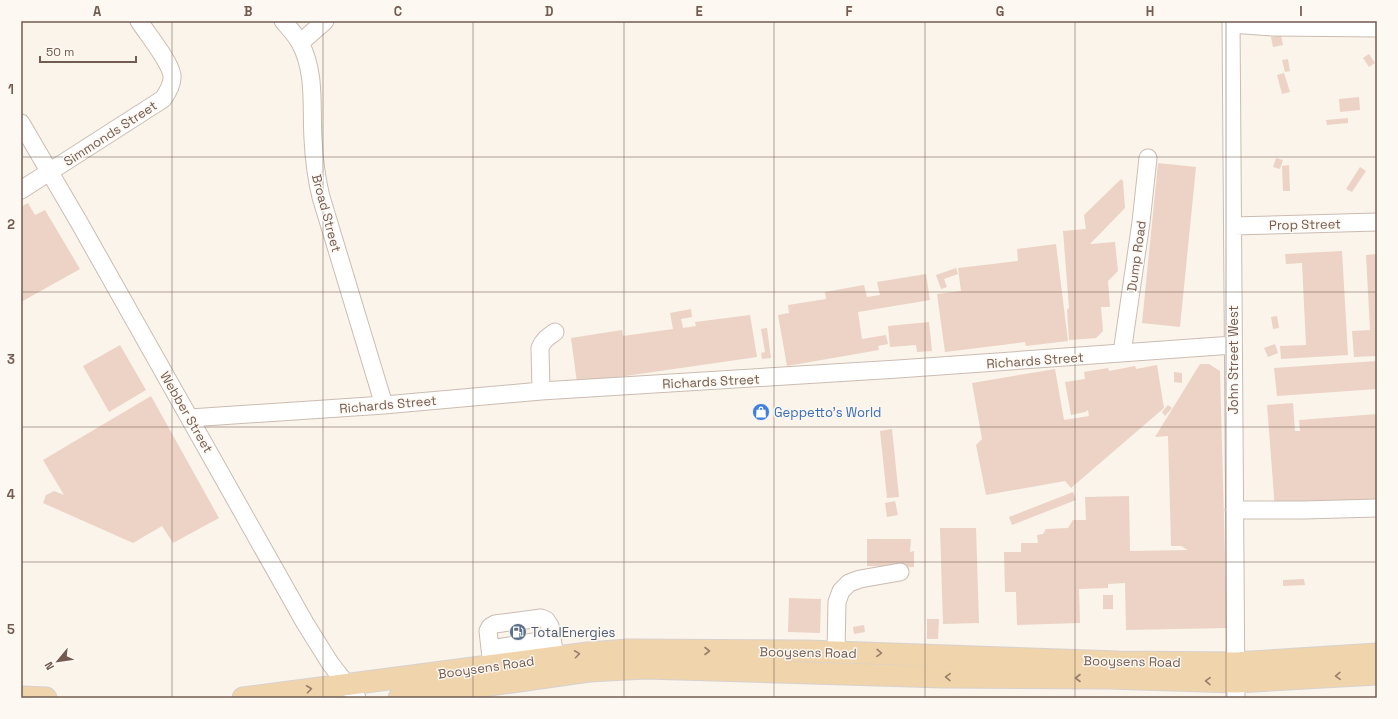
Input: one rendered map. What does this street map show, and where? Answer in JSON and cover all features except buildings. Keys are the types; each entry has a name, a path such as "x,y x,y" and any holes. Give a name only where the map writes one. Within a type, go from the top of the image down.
{"main road":[{"name":"Booysens Road","path":"243,698 352,691 491,657 553,648 588,653 628,650 836,652 1110,661 1236,681 1377,654"},
{"name":"Booysens Road","path":"399,698 589,672 645,668 943,677 1108,678 1236,681 1377,674"},
{"path":"21,696 46,698"}],"street":[{"name":"Simmonds Street","path":"21,190 164,99 171,84 172,76 168,66 139,21"},
{"name":"Broad Street","path":"283,21 300,43 310,74 314,168 321,197 384,406"},
{"path":"300,43 325,21"},
{"path":"1231,22 1377,28"},
{"name":"John Street West","path":"1231,22 1236,681"},
{"name":"Webber Street","path":"21,123 190,418 305,623 330,662 352,691"},
{"name":"Dump Road","path":"1122,353 1141,222 1148,158"},
{"name":"Prop Street","path":"1233,226 1377,222"},
{"path":"541,391 540,348 547,337 555,332"},
{"name":"Richards Street","path":"190,418 384,406 541,391 898,370 1233,345"},
{"path":"1234,510 1377,508"},
{"path":"836,652 837,602 841,591 849,584 860,579 900,572"},
{"path":"491,657 488,631 490,627 495,624 541,618 546,620 550,626 553,648"}],"place":[{"name":"Geppetto's World","path":"761,412"},
{"name":"TotalEnergies","path":"518,632"}]}
